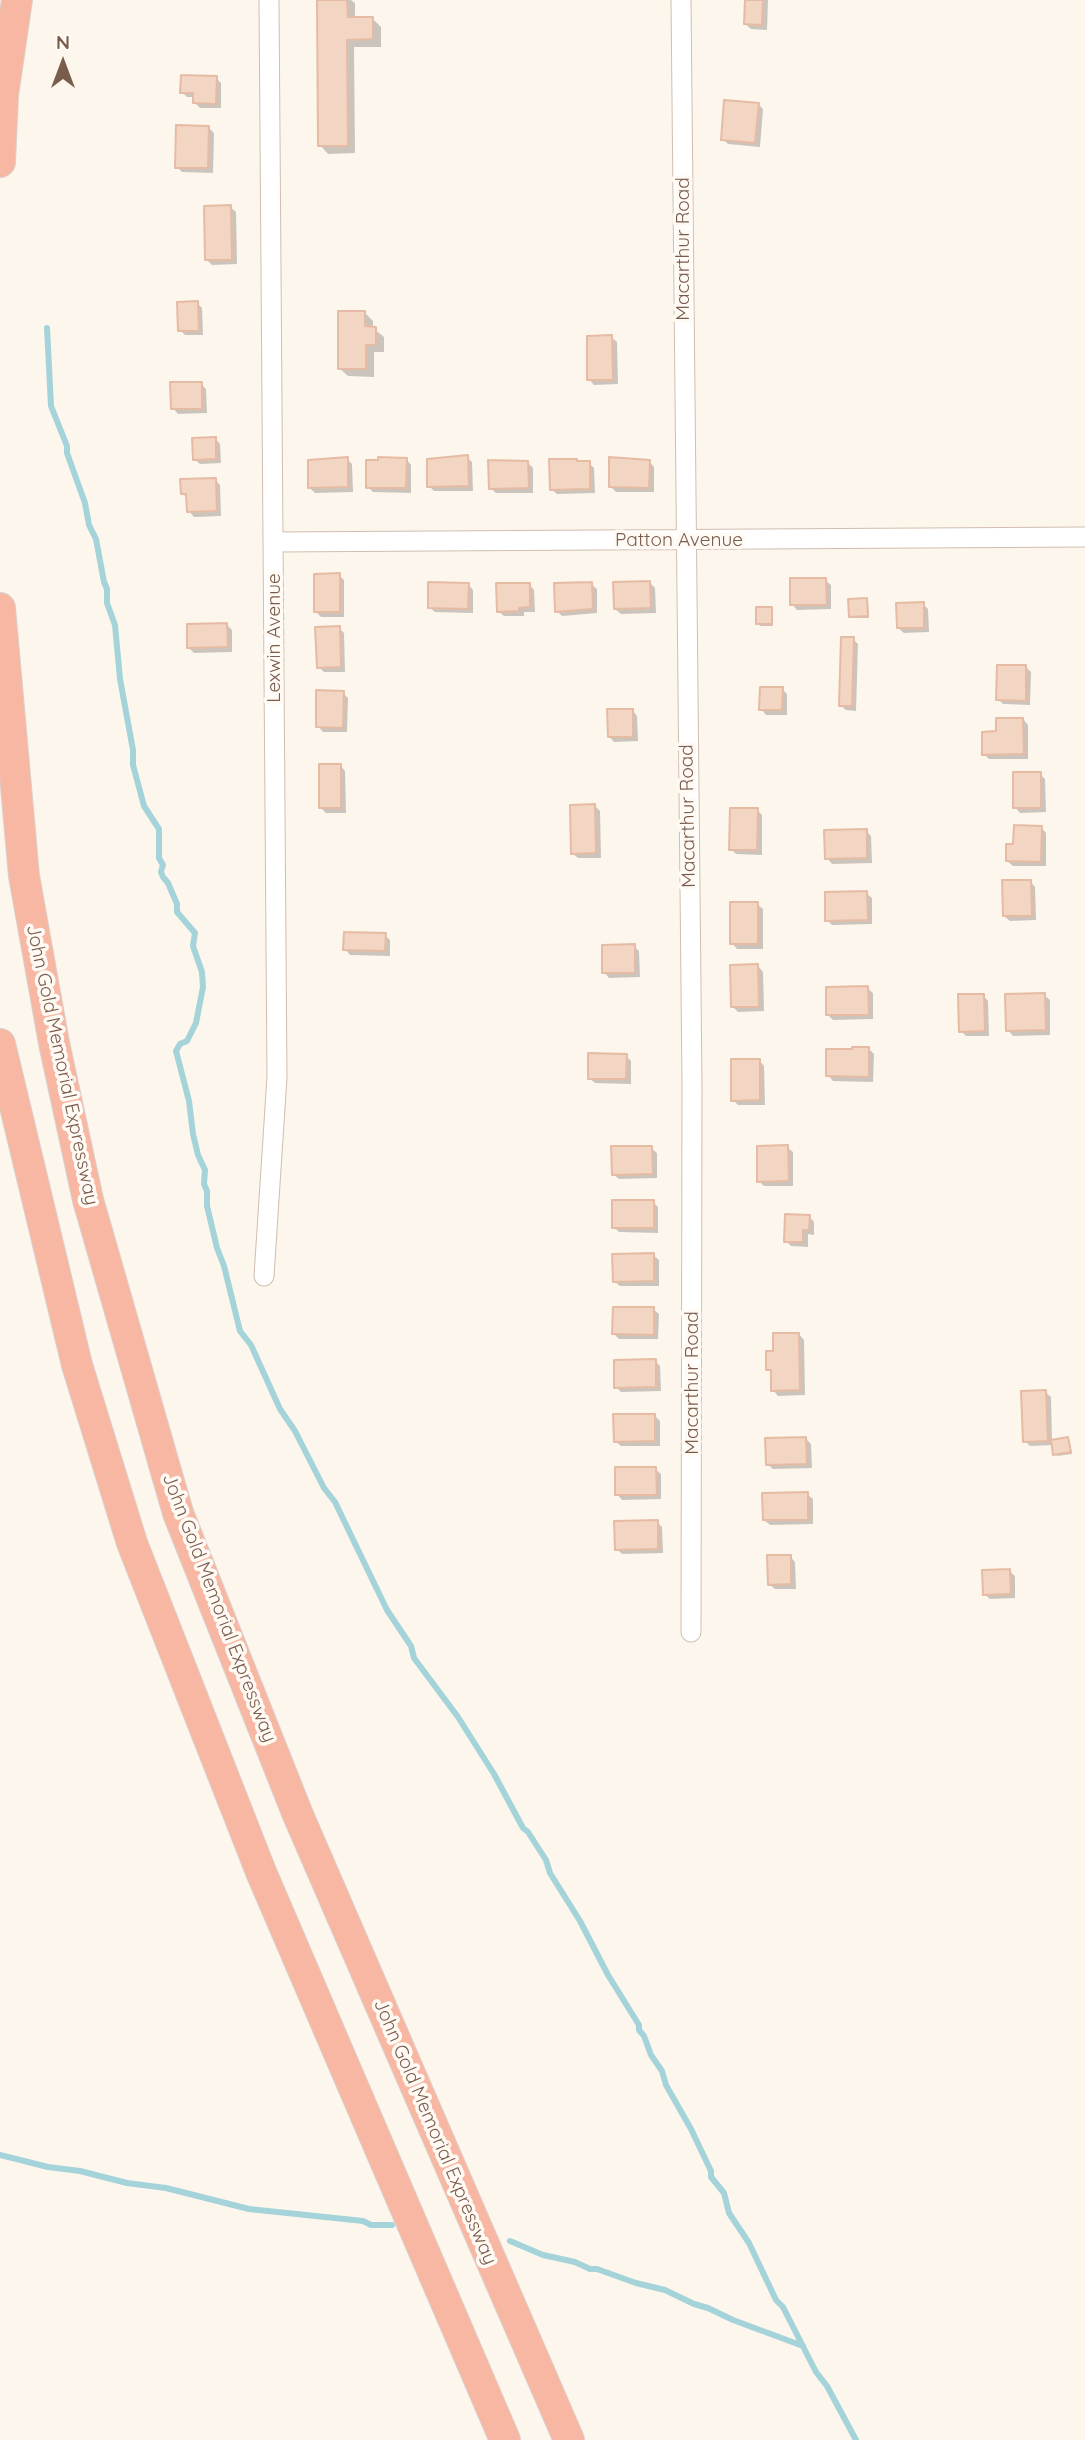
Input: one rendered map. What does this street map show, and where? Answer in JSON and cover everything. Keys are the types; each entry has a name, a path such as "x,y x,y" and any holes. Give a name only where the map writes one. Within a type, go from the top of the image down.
{"highway":[{"path":"0,162 3,95 17,0"},
{"name":"John Gold Memorial Expressway","path":"0,608 24,876 54,1043 88,1200 178,1513 298,1815 569,2440"},
{"path":"0,1044 77,1365 132,1543 261,1872 505,2440"}],"street":[{"name":"Lexwin Avenue","path":"264,1276 277,1077 269,0"},
{"name":"Macarthur Road","path":"681,0 692,1085 691,1632"},
{"name":"Patton Avenue","path":"274,542 1085,537"}],"building":[{"path":"317,0 347,0 348,17 373,17 373,39 347,40 348,146 318,146"},
{"path":"745,0 763,0 762,25 744,24"},
{"path":"181,75 217,76 216,104 193,103 193,93 180,93"},
{"path":"724,100 759,103 755,143 721,140"},
{"path":"176,125 209,126 208,168 175,168"},
{"path":"231,205 232,260 205,260 204,206"},
{"path":"198,301 199,331 178,331 177,302"},
{"path":"338,311 365,311 365,326 376,327 376,345 366,345 366,369 338,369"},
{"path":"612,335 613,380 587,380 587,336"},
{"path":"170,382 202,382 202,409 171,409"},
{"path":"216,437 216,459 193,460 192,438"},
{"path":"468,455 469,486 427,487 427,459"},
{"path":"348,457 348,487 308,488 308,460"},
{"path":"378,457 407,458 406,488 366,488 366,460 378,460"},
{"path":"609,457 650,460 649,488 609,487"},
{"path":"549,459 590,461 590,489 550,490"},
{"path":"488,460 528,461 529,488 489,489"},
{"path":"216,478 217,511 187,512 186,494 181,494 180,479"},
{"path":"340,573 340,612 314,612 314,574"},
{"path":"790,578 826,578 827,605 790,605"},
{"path":"650,581 651,608 614,609 613,582"},
{"path":"428,582 469,583 468,609 428,608"},
{"path":"592,582 593,609 555,612 554,583"},
{"path":"496,583 530,583 530,607 519,608 519,611 497,612"},
{"path":"867,598 868,616 849,617 848,599"},
{"path":"924,602 924,628 897,628 896,603"},
{"path":"756,607 772,607 772,624 756,624"},
{"path":"227,623 228,647 187,648 187,624"},
{"path":"340,626 341,667 317,668 315,627"},
{"path":"841,637 854,637 852,706 839,706"},
{"path":"997,665 1026,665 1026,701 996,700"},
{"path":"760,687 783,687 782,710 759,710"},
{"path":"316,690 344,691 343,728 316,727"},
{"path":"607,709 633,709 633,737 608,737"},
{"path":"996,718 1023,718 1024,754 982,755 982,732 996,731"},
{"path":"319,764 341,764 341,808 319,808"},
{"path":"1013,772 1041,772 1041,808 1013,808"},
{"path":"595,804 596,853 571,854 570,805"},
{"path":"730,808 758,808 757,850 729,850"},
{"path":"1014,825 1042,826 1041,862 1006,861 1006,844 1013,844"},
{"path":"867,829 867,858 825,859 824,830"},
{"path":"1002,880 1031,880 1032,916 1003,916"},
{"path":"867,891 868,920 825,921 825,892"},
{"path":"730,902 758,902 758,944 730,944"},
{"path":"344,932 386,933 385,951 343,950"},
{"path":"635,944 635,973 602,973 602,945"},
{"path":"758,964 759,1007 731,1007 730,965"},
{"path":"868,986 869,1015 826,1015 826,987"},
{"path":"1045,993 1046,1030 1006,1031 1005,994"},
{"path":"958,994 984,994 985,1031 959,1032"},
{"path":"869,1047 869,1077 826,1076 826,1049"},
{"path":"588,1053 627,1054 626,1079 588,1079"},
{"path":"731,1059 760,1059 760,1100 731,1101"},
{"path":"788,1145 789,1181 757,1182 757,1146"},
{"path":"611,1146 652,1146 653,1174 612,1175"},
{"path":"612,1200 654,1200 654,1228 612,1228"},
{"path":"785,1214 810,1215 809,1230 803,1230 803,1242 784,1242"},
{"path":"654,1253 654,1281 613,1282 612,1254"},
{"path":"613,1307 654,1307 654,1335 612,1334"},
{"path":"773,1333 799,1333 800,1390 771,1391 771,1370 766,1370 766,1351 773,1351"},
{"path":"656,1359 656,1387 614,1388 614,1360"},
{"path":"1046,1390 1048,1441 1023,1442 1021,1391"},
{"path":"613,1414 655,1414 655,1441 614,1442"},
{"path":"806,1437 807,1464 766,1465 765,1438"},
{"path":"1068,1437 1071,1452 1053,1455 1051,1440"},
{"path":"615,1467 656,1467 657,1495 615,1495"},
{"path":"808,1492 808,1520 763,1520 762,1493"},
{"path":"658,1520 658,1549 615,1550 614,1521"},
{"path":"767,1555 791,1555 791,1584 768,1585"},
{"path":"1010,1569 1011,1594 983,1595 982,1570"}],"waterway":[{"path":"47,328 51,406 67,446 89,525 96,539 107,589 107,603 115,625 133,765 144,806 159,829 159,858 163,865 161,872 177,904 177,912 195,933 193,946 202,972 203,987 196,1023 187,1041 180,1044 176,1051 189,1101 198,1155 205,1170 207,1206 240,1331 251,1345 280,1409 295,1431 324,1488 335,1502 387,1610 411,1646 414,1658 458,1717 494,1774 639,2025 651,2055 662,2071 666,2085 711,2171 711,2177 724,2193 729,2213 749,2243 776,2300 783,2307 816,2372 827,2386 856,2440"},
{"path":"0,2155 127,2183 166,2188 249,2209 363,2221 371,2225 392,2225"},
{"path":"510,2241 543,2255 665,2290 733,2320 803,2346"}]}
